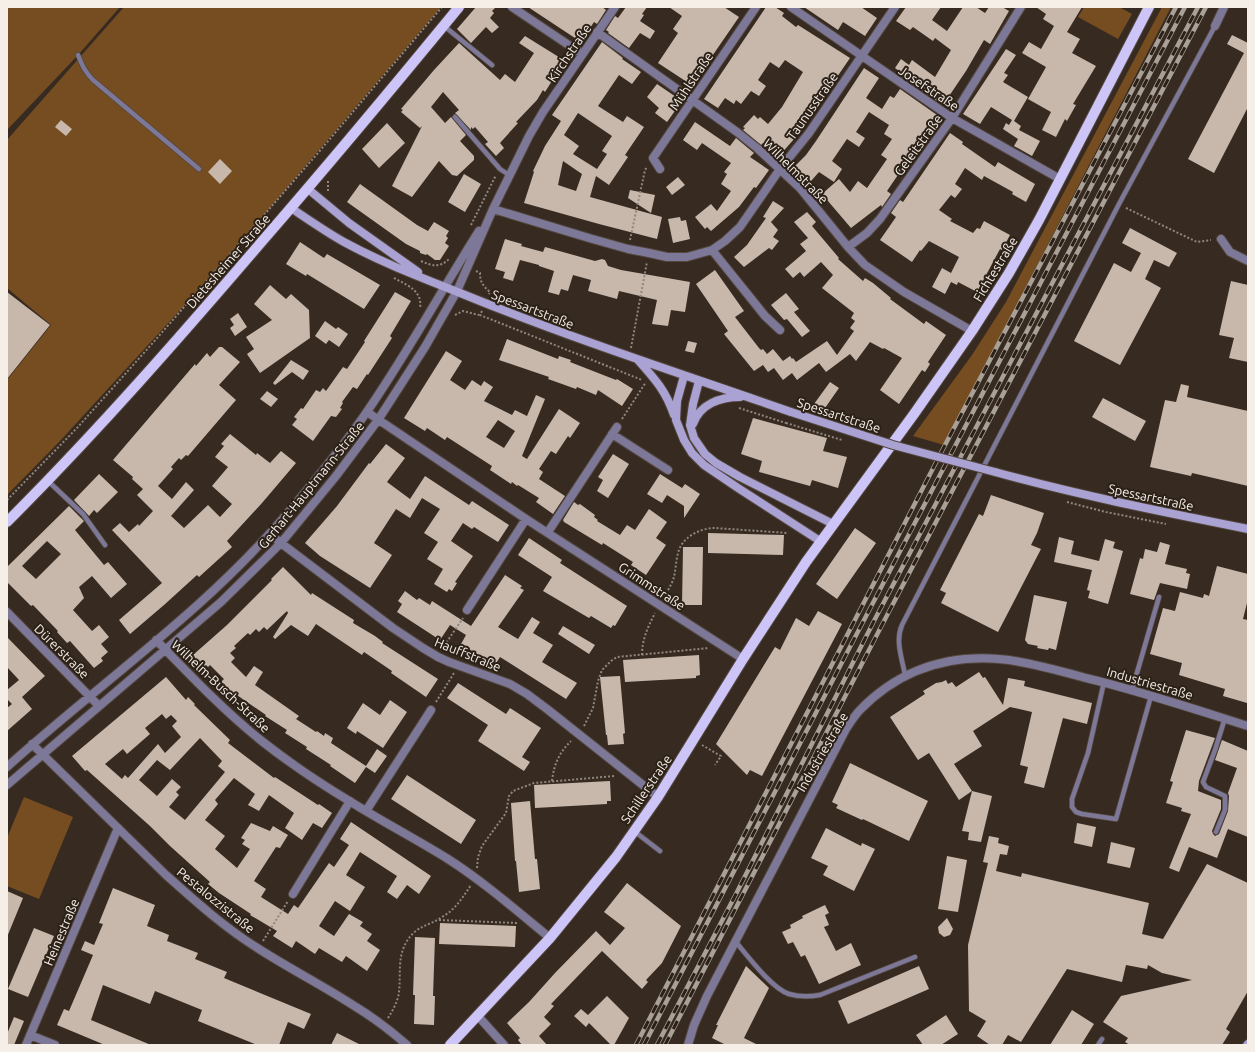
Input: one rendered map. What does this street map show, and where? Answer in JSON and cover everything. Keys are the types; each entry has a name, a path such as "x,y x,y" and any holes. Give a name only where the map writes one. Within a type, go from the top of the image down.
{"main road":[{"name":"Dietesheimer Straße","path":"7,522 48,481 143,378 308,189 459,7"},
{"name":"Fichtestraße","path":"833,524 901,432 972,331 1009,273 1060,179 1149,7"},
{"name":"Spessartstraße","path":"308,189 323,203 381,246 434,282"},
{"name":"Spessartstraße","path":"291,208 348,245 434,282 542,325 638,360 791,412 887,443 1087,496 1248,529"},
{"path":"638,360 666,393 680,433 692,454 738,488 820,541"},
{"path":"676,420 677,401 684,376"},
{"path":"699,381 690,425 699,448 716,463 740,477 833,524"},
{"path":"692,432 692,426 697,415 708,405 716,400 728,397 746,396"},
{"name":"Schillerstraße","path":"450,1045 550,938 595,885 658,797 743,659 820,541 833,524"}],"street":[{"path":"512,7 582,54"},
{"name":"Kirchstraße","path":"543,112 615,7"},
{"name":"Mühlstraße","path":"653,158 756,7"},
{"name":"Josefstraße","path":"790,7 952,118 1060,179"},
{"name":"Taunusstraße","path":"493,209 649,254 682,257 703,254 712,250 725,241 740,227 780,169 808,133 895,7"},
{"name":"Geleitstraße","path":"848,247 867,233 880,219 952,118 1021,7"},
{"path":"1215,26 1224,7"},
{"name":"Wilhelmstraße","path":"597,32 742,136 780,169 812,202 848,247 865,264 888,281 972,331"},
{"name":"Gerhart-Hauptmann-Straße","path":"7,785 166,651 221,602 281,543 336,476 378,420 407,376 440,321 457,291 509,175 543,112"},
{"path":"653,158 660,169"},
{"name":"Gerhart-Hauptmann-Straße","path":"7,766 216,588 269,534 291,509 367,412 493,209"},
{"path":"1221,239 1230,252 1248,261"},
{"path":"712,250 765,316 780,330"},
{"name":"Grimmstraße","path":"367,412 526,519 743,659"},
{"path":"548,532 617,427"},
{"path":"612,434 668,470"},
{"path":"467,610 526,519"},
{"name":"Hauffstraße","path":"269,534 393,628 438,657 458,666 502,680 517,688 547,709 658,797"},
{"name":"Dürerstraße","path":"7,612 100,706"},
{"name":"Wilhelm-Busch-Straße","path":"156,640 214,698 258,738 350,802 421,843 476,878 550,938"},
{"name":"Industriestraße","path":"688,1045 699,1012 846,729 859,711 873,698 906,675 953,660 994,659 1035,666 1104,682 1248,726"},
{"path":"366,811 431,710"},
{"name":"Pestalozzistraße","path":"32,744 188,895 230,929 258,949 383,1025 407,1045"},
{"path":"293,894 350,802"},
{"name":"Heinestraße","path":"26,1045 118,828"},
{"path":"478,1016 504,1045"},
{"path":"30,1035 55,1045"}],"lane":[{"path":"444,26 492,65"},
{"path":"906,675 898,642 898,636 902,625 1119,204 1215,26"},
{"path":"78,55 82,66 90,76 199,169"},
{"path":"455,117 500,169 509,175"},
{"path":"48,481 83,514 104,545"},
{"path":"1132,690 1159,597"},
{"path":"1104,682 1088,753 1072,799 1072,807 1076,812 1082,814 1116,819 1151,696"},
{"path":"1216,832 1224,810 1225,796 1206,787 1202,782 1215,750 1225,718"},
{"path":"634,831 660,851"},
{"path":"735,941 772,983 788,994 806,997 820,995 915,957"},
{"path":"1098,1045 1102,1039"}],"path":[{"path":"7,500 77,428 151,346 442,7"},
{"path":"628,249 645,170 653,158"},
{"path":"471,224 500,169"},
{"path":"323,203 329,196 328,178"},
{"path":"1119,204 1197,242 1221,239"},
{"path":"633,340 649,254"},
{"path":"417,259 428,264 438,266 442,265 451,258"},
{"path":"391,276 418,293 421,301 420,310 428,314"},
{"path":"440,321 448,325 454,316 463,311 480,315"},
{"path":"617,427 646,381"},
{"path":"734,406 786,423"},
{"path":"642,655 642,645 645,634 672,583 681,546 692,535 709,528 789,533 794,525"},
{"path":"438,657 467,610"},
{"path":"552,782 556,760 563,749 588,720 594,708 598,681 602,670 610,661 617,657 724,647"},
{"path":"431,710 458,666"},
{"path":"694,740 720,756 715,765"},
{"path":"383,1025 391,1014 398,998 399,968 404,947 410,937 417,930 444,917 456,906 476,878 480,851 484,841 502,821 506,813 509,796 511,793 534,783 630,774"},
{"path":"258,949 293,894"},
{"path":"438,920 532,923"}],"shaded area":[{"path":"7,7 120,7 78,55 7,130"},
{"path":"124,7 441,7 214,273 60,441 7,495 7,380 51,325 7,288 7,140"},
{"path":"1084,7 1119,7 1132,14 1118,39 1078,17"},
{"path":"1162,7 1171,7 944,445 913,436 972,355 1006,302"},
{"path":"24,797 73,817 39,899 7,886 7,838"}],"building":[{"path":"476,7 496,7 492,11 494,13 490,18 499,27 492,33 486,27 471,43 457,29"},
{"path":"528,7 602,7 606,10 597,24 594,22 581,42"},
{"path":"626,7 647,7 642,14 644,15 640,21 655,31 650,39 640,33 629,48 606,30 615,16 618,18"},
{"path":"669,7 724,7 739,17 695,81 693,80 690,84 658,63 678,33 673,29 682,16"},
{"path":"766,7 775,7 784,13 782,16 796,27 798,25 850,58 795,138 779,156 763,143 761,145 743,130 745,128 743,127 754,115 758,119 760,117 768,124 782,107 803,72 785,60 779,68 770,62 758,80 766,86 759,96 751,91 741,104 736,100 734,104 725,98 718,108 704,99"},
{"path":"804,7 861,7 877,18 865,36 843,22 838,30"},
{"path":"906,7 941,7 932,20 947,31 963,7 976,7 985,13 989,7 1002,7 1009,11 990,44 984,40 966,71 943,105 906,80 907,77 895,68 901,59 909,65 912,60 935,77 951,50 935,38 933,41 913,27 910,30 896,21"},
{"path":"1036,7 1082,7 1067,32 1080,39 1072,53 1096,66 1073,104 1076,105 1067,121 1065,119 1056,137 1042,130 1051,112 1028,99 1046,67 1022,53 1029,42 1041,49 1054,26 1043,19 1046,14"},
{"path":"1232,35 1248,43 1248,107 1214,173 1188,159 1244,53 1227,44"},
{"path":"525,36 562,59 560,63 562,65 545,92 543,90 537,100 516,122 518,123 500,143 504,148 496,156 485,144 488,142 475,127 473,129 471,127 471,130 455,113 459,110 443,92 431,107 445,123 451,117 466,135 460,141 474,156 474,160 457,176 452,175 439,161 412,197 392,186 422,126 420,128 401,112 403,110 401,109 434,70 459,43 500,80 505,74 515,82 534,53 519,43"},
{"path":"602,42 623,58 622,59 641,72 632,84 619,75 598,106 623,122 627,116 644,127 625,155 628,157 609,185 596,176 590,197 662,217 657,239 524,203 534,172 533,171 545,146 561,121 552,115","holes":["578,113 612,136 602,151 607,154 597,169 573,154 579,146 564,135","563,161 582,174 576,191 558,185"]},
{"path":"1006,49 1016,55 1004,73 1008,75 1003,82 1028,97 1014,121 1021,126 1019,130 1040,141 1032,156 1014,146 1018,139 1003,129 1006,123 1009,125 1012,120 991,107 980,124 963,114"},
{"path":"864,68 879,78 866,98 882,109 890,96 894,98 900,89 937,115 935,118 936,119 887,191 891,194 882,207 881,205 851,228 822,194 839,179 850,192 858,181 867,188 887,159 881,155 892,139 884,134 889,125 869,112 856,132 865,138 859,147 847,139 832,161 842,169 834,182 819,172 811,181 807,181 793,168 806,155 816,141"},
{"path":"657,84 682,101 667,122 655,113 659,108 647,97"},
{"path":"61,120 72,129 66,136 55,127"},
{"path":"695,122 730,146 736,138 754,153 750,157 769,170 756,188 754,187 739,207 711,231 707,227 705,229 695,217 711,204 717,211 731,191 721,184 727,174 724,172 731,163 702,143 697,150 683,140"},
{"path":"387,123 405,143 379,168 362,149"},
{"path":"950,133 963,142 962,144 995,167 998,162 1035,184 1026,202 1012,194 1013,192 984,176 982,180 965,168 955,184 962,189 955,198 951,195 939,210 952,219 950,221 973,233 977,228 980,229 984,221 1010,235 1002,250 1000,249 977,292 958,282 957,285 951,282 945,294 932,287 942,268 951,273 959,257 929,241 921,251 920,250 912,262 880,240 896,217 891,213 900,200 903,202"},
{"path":"220,159 232,171 220,184 208,172"},
{"path":"464,174 481,184 465,212 448,202"},
{"path":"678,177 685,185 672,195 666,187"},
{"path":"360,184 417,225 428,231 434,222 449,231 446,236 448,238 445,243 449,246 440,260 435,260 427,254 420,253 420,251 406,244 347,202"},
{"path":"630,190 655,195 651,213 628,198"},
{"path":"773,201 784,208 771,222 770,221 778,230 773,237 779,241 772,250 769,248 744,267 734,257 747,245 766,218 763,217"},
{"path":"807,212 816,222 812,226 839,258 838,259 863,281 865,278 873,283 891,298 890,299 924,324 926,321 946,335 928,362 930,364 925,372 922,370 899,404 880,390 902,358 870,342 856,361 850,354 826,372 819,363 797,380 792,373 783,380 774,368 768,372 763,365 754,371 724,334 728,331 696,284 715,270 744,311 735,317 759,348 761,350 763,349 767,354 773,349 783,361 790,356 796,362 827,341 837,355 854,331 850,328 855,321 851,318 854,313 822,288 833,275 821,262 804,277 800,272 793,278 785,269 806,251 800,244 808,238 794,222"},
{"path":"680,217 681,221 686,220 690,239 673,243 668,219"},
{"path":"1130,228 1177,253 1169,267 1154,260 1145,279 1161,288 1120,365 1074,341 1114,263 1131,272 1141,253 1122,243"},
{"path":"505,239 522,244 521,246 543,252 545,247 595,261 602,259 605,260 608,266 621,270 690,282 685,312 671,310 668,326 652,324 657,300 619,291 617,299 588,291 591,280 573,275 568,291 561,289 559,295 548,292 554,271 520,260 513,281 503,278 505,272 495,269"},
{"path":"300,242 324,258 327,254 380,285 364,309 307,274 306,276 286,264"},
{"path":"1231,281 1248,285 1248,362 1229,358 1234,338 1219,335"},
{"path":"270,285 286,299 291,294 309,310 310,338 260,373 247,354 254,349 246,337 272,320 254,304"},
{"path":"7,292 50,325 7,379"},
{"path":"395,292 411,301 390,336 392,338 368,375 367,374 357,389 353,387 342,402 343,403 340,408 342,409 336,417 331,416 313,441 292,425 297,419 294,417 301,408 303,409 316,390 320,392 323,388 326,391 343,367 347,369"},
{"path":"786,293 799,309 794,312 810,331 802,337 787,319 784,320 771,305"},
{"path":"238,313 247,327 235,336 230,328 234,325 230,319"},
{"path":"325,321 336,329 338,327 348,334 339,347 329,340 326,344 315,336"},
{"path":"507,339 558,359 559,356 571,360 570,362 616,380 617,379 633,389 622,406 598,390 596,395 577,387 576,389 548,379 549,377 499,360"},
{"path":"688,341 697,343 694,353 685,351"},
{"path":"219,347 222,347 240,362 219,385 236,400 188,456 186,455 181,460 179,458 171,467 173,469 158,486 172,499 186,482 194,490 171,516 184,528 208,505 220,517 232,504 212,486 228,467 215,457 224,446 221,444 230,434 256,455 257,453 270,463 281,451 296,463 227,541 232,547 199,577 197,575 130,634 119,620 162,583 112,530 120,523 129,532 138,524 139,526 153,511 137,495 143,489 132,479 133,477 113,460 195,364 196,366 207,353 210,357"},
{"path":"446,351 462,361 450,380 465,390 472,380 481,386 484,381 493,387 484,401 512,415 515,410 527,416 536,395 545,399 522,456 527,459 559,409 580,423 570,438 568,436 556,454 551,451 539,469 543,472 539,479 565,496 553,514 536,502 539,498 512,482 511,484 490,470 492,466 447,437 445,440 427,428 425,431 404,418","holes":["498,420 515,431 504,448 486,437"]},
{"path":"291,360 309,371 303,380 292,372 275,385 273,383"},
{"path":"830,382 839,388 825,408 814,404"},
{"path":"1181,384 1189,386 1187,397 1248,411 1248,486 1192,473 1191,476 1150,467 1165,400 1176,402"},
{"path":"267,391 278,399 271,407 260,399"},
{"path":"1103,398 1146,421 1135,441 1092,417"},
{"path":"753,418 827,438 823,451 847,457 838,488 812,480 810,486 759,472 762,461 741,454"},
{"path":"386,444 405,458 387,482 410,499 425,476 469,505 472,501 509,525 498,542 474,527 472,529 463,523 451,541 473,556 455,582 457,583 452,591 449,589 447,592 434,584 443,569 427,559 438,542 424,533 440,509 422,498 410,518 396,509 374,543 392,555 370,588 320,556 305,543 337,506 369,463 370,464"},
{"path":"613,454 629,464 608,498 597,491 603,480 598,477"},
{"path":"99,474 118,492 97,513 94,510 89,516 74,500"},
{"path":"660,474 682,488 685,484 700,494 684,518 684,506 667,495 662,503 647,494"},
{"path":"991,495 1044,513 1031,545 1041,549 998,632 941,603 946,593 940,590 979,514 983,516"},
{"path":"574,502 578,505 580,504 595,515 594,517 598,520 597,521 620,535 627,525 635,530 649,509 667,522 656,538 666,545 646,575 631,565 633,562 603,543 602,545 564,522 563,520"},
{"path":"69,506 84,521 75,530 104,565 108,562 127,584 111,598 92,576 79,587 84,598 73,610 92,631 99,625 109,637 101,644 108,652 101,658 103,661 94,668 70,641 67,643 57,632 58,631 33,605 31,606 7,582 7,567","holes":["47,541 61,554 36,579 22,566"]},
{"path":"855,528 876,543 837,599 816,584"},
{"path":"708,533 784,535 783,555 708,553"},
{"path":"1059,537 1074,541 1071,554 1099,561 1105,539 1115,542 1113,548 1123,551 1108,604 1088,598 1090,591 1087,590 1092,570 1054,562"},
{"path":"529,538 562,560 560,563 627,606 615,626 613,625 611,628 591,616 589,618 543,591 552,577 518,555"},
{"path":"1160,542 1170,545 1165,564 1187,569 1186,573 1190,574 1187,589 1160,583 1154,600 1130,594 1140,558 1143,559 1145,549 1157,552"},
{"path":"683,547 703,547 702,605 682,605"},
{"path":"1217,566 1248,574 1248,599 1243,619 1248,620 1247,703 1223,696 1225,689 1179,675 1182,663 1150,654 1163,608 1175,611 1180,592 1203,598 1204,594 1209,596"},
{"path":"283,567 311,595 312,593 354,620 353,623 375,636 383,642 382,643 438,679 426,697 364,652 362,655 316,624 308,636 291,625 275,639 273,637 288,613 287,611 267,630 264,627 259,632 256,629 250,635 248,633 234,646 236,648 230,653 235,658 231,662 246,677 254,666 263,672 255,685 299,716 296,719 316,732 317,731 324,736 325,733 333,738 331,743 366,766 377,749 387,756 375,773 366,767 355,783 306,749 307,747 285,733 287,730 234,693 232,695 219,684 224,679 210,665 208,667 206,665 203,668 193,655 227,625"},
{"path":"505,575 522,586 520,588 524,590 498,627 518,639 532,617 540,622 533,633 553,645 542,662 577,683 566,699 500,657 495,665 461,644 466,635 450,625 440,640 397,612 402,604 398,601 405,591 417,600 419,598 430,605 432,601 471,626"},
{"path":"1034,595 1067,602 1056,650 1049,648 1048,650 1037,648 1038,646 1028,644 1025,640"},
{"path":"818,611 842,624 762,776 750,770 747,775 716,744 775,647 780,650 796,618 809,626"},
{"path":"563,626 595,645 589,654 558,634"},
{"path":"7,637 45,676 22,697 32,709 7,731 7,708 12,704 7,699 7,690 19,680 7,667"},
{"path":"699,655 700,675 696,676 696,678 625,682 623,660"},
{"path":"979,672 983,678 985,677 1003,705 1008,678 1025,681 1024,686 1092,703 1087,724 1063,718 1044,788 1024,783 1028,767 1020,765 1032,712 1010,707 973,731 982,746 954,764 972,791 959,800 929,753 918,760 890,717 925,694 923,691 936,683 946,680 948,684 952,682 956,687"},
{"path":"620,676 625,733 623,734 624,744 608,745 600,677"},
{"path":"166,677 186,700 188,697 195,704 194,705 230,740 228,743 274,778 275,777 332,813 322,828 313,823 302,840 285,828 294,813 269,795 259,811 248,805 255,794 234,778 215,800 218,804 205,820 225,836 215,849 237,868 250,849 242,844 245,840 241,838 251,823 270,831 273,826 288,835 280,848 276,847 254,881 266,889 261,897 288,914 294,905 298,908 329,863 334,867 349,845 340,839 351,822 431,876 419,894 407,885 397,899 387,892 397,876 360,852 346,875 365,887 350,911 335,901 319,926 334,936 349,914 363,922 360,926 372,934 367,941 380,950 367,971 346,956 342,962 319,948 315,954 296,941 292,948 273,936 277,931 250,915 251,914 208,884 210,882 87,770 85,771 72,756","holes":["162,714 166,719 171,715 177,721 172,726 181,737 165,753 158,744 128,778 125,775 122,779 105,764 123,749 127,754 150,734 145,728","200,738 222,761 218,766 225,772 185,820 169,807 179,795 176,792 181,787 172,779 157,796 139,780 157,760 170,770"]},
{"path":"458,683 506,714 510,708 541,728 522,757 530,762 524,771 478,741 488,725 447,698"},
{"path":"390,700 407,712 383,748 357,731 356,734 347,728 363,703 380,715"},
{"path":"1186,730 1215,738 1199,781 1198,791 1221,800 1221,809 1212,831 1215,836 1219,834 1228,811 1228,793 1237,768 1215,760 1222,740 1248,751 1248,837 1228,829 1217,858 1189,847 1179,872 1169,868 1191,814 1181,811 1182,808 1166,803 1173,782 1170,781"},
{"path":"850,763 928,801 909,841 836,808 838,805 832,802"},
{"path":"407,775 476,820 461,844 391,799"},
{"path":"610,781 611,801 607,801 607,804 535,808 534,785"},
{"path":"972,791 992,796 981,842 968,840 969,832 962,831"},
{"path":"530,801 535,859 537,859 540,889 519,892 515,861 511,803"},
{"path":"1077,823 1096,827 1092,847 1074,843"},
{"path":"826,828 861,846 862,843 875,849 854,891 823,875 828,866 811,858"},
{"path":"989,836 999,838 998,843 1009,846 1007,855 1000,854 996,871 1021,877 1022,873 1149,903 1142,934 1163,939 1207,864 1248,883 1248,991 1226,1029 1230,1032 1222,1045 1130,1045 1125,1042 1128,1038 1103,1022 1121,996 1192,980 1162,973 1148,965 1147,969 1126,965 1122,982 1067,969 1021,1042 1008,1035 1002,1045 990,1045 977,1036 986,1021 969,1011 968,945 988,863 983,862"},
{"path":"1111,842 1135,848 1130,868 1107,863"},
{"path":"947,856 967,860 958,912 938,909"},
{"path":"627,883 681,926 662,963 646,980 648,982 642,989 602,951 551,1004 554,1006 544,1017 551,1024 539,1036 547,1045 522,1045 518,1040 520,1038 507,1023 529,1002 596,931 610,945 625,928 604,912"},
{"path":"113,888 155,905 147,926 169,935 167,941 198,953 195,959 227,972 224,978 311,1014 304,1029 288,1022 279,1045 257,1045 198,1021 202,1010 155,991 150,1004 103,985 91,1020 151,1045 105,1045 57,1025 64,1009 69,1011 93,955 81,950 85,941 94,945 103,924 99,923"},
{"path":"7,891 23,898 7,937"},
{"path":"825,905 829,913 825,915 829,925 824,927 836,951 851,943 861,965 819,984 805,955 801,957 793,942 788,944 782,932 791,928 790,925 803,918 802,916"},
{"path":"947,918 953,929 950,935 944,937 939,933 938,927"},
{"path":"440,923 516,926 515,947 439,944"},
{"path":"34,928 54,936 28,997 8,989"},
{"path":"415,937 435,938 433,996 435,996 434,1025 414,1024 415,995 413,995"},
{"path":"746,966 769,988 744,1038 758,1045 726,1045 712,1038 718,1025 716,1025"},
{"path":"919,966 929,989 848,1024 838,1001"},
{"path":"607,996 629,1018 614,1045 611,1045 589,1023 586,1027 574,1016 581,1009 588,1015"},
{"path":"1072,1010 1094,1024 1081,1045 1050,1045"},
{"path":"946,1015 958,1034 941,1045 923,1045 916,1035"},
{"path":"14,1017 24,1021 14,1045 7,1045 7,1034"},
{"path":"337,1033 361,1045 331,1045"}],"railway":[{"path":"636,1045 944,447 1176,7"},
{"path":"644,1045 852,643 1185,7"},
{"path":"657,1045 736,894 875,619 1198,7"},
{"path":"665,1045 883,623 1206,7"}]}
